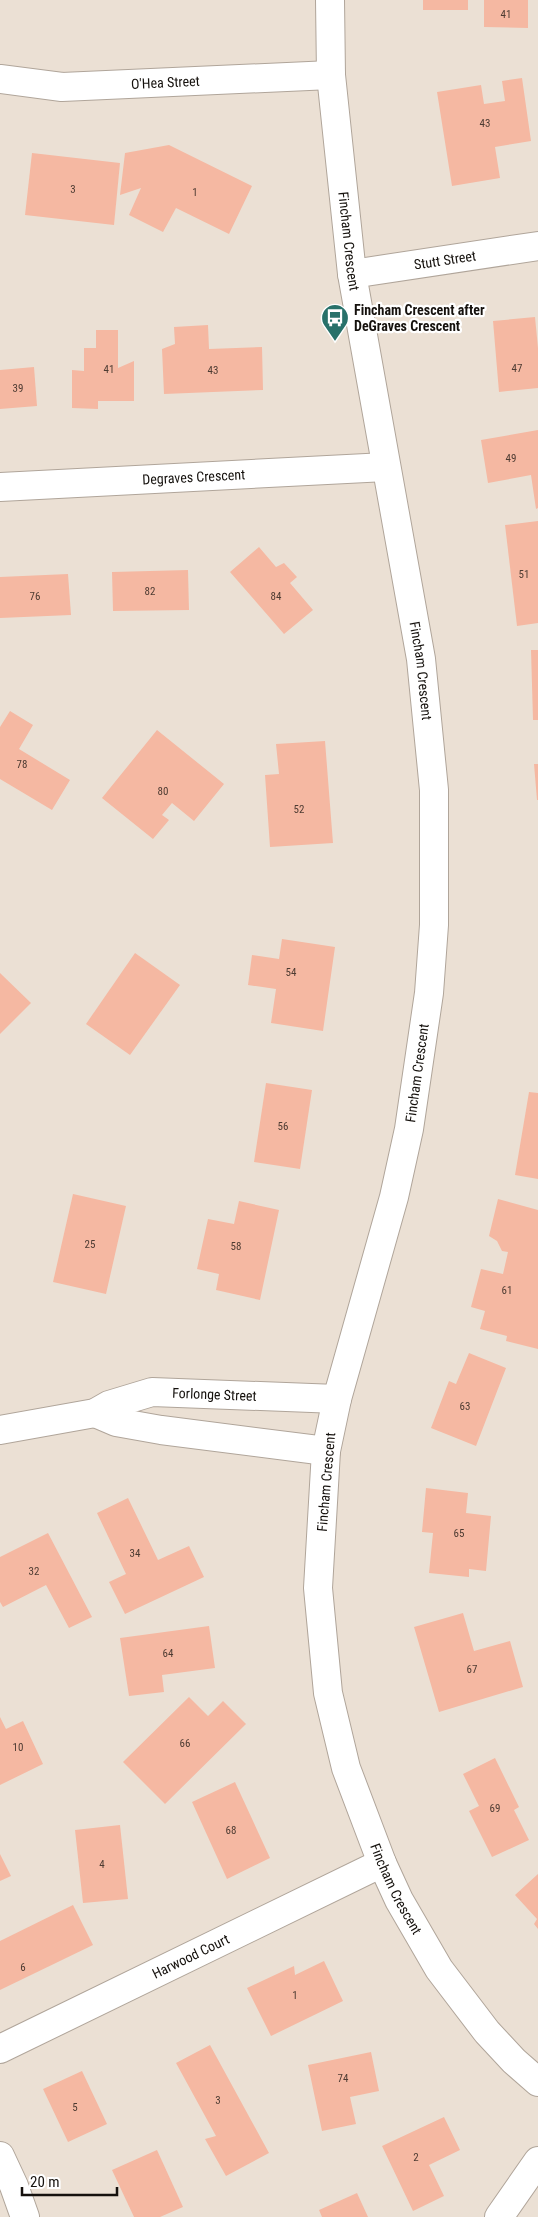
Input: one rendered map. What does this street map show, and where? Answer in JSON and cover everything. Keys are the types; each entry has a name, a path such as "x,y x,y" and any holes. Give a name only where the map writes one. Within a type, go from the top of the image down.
{"street":[{"name":"Fincham Crescent","path":"330,0 331,75 352,274 421,660 434,790 434,925 429,993 409,1129 394,1197 337,1399 326,1452 318,1588 328,1693 346,1768 382,1862 399,1900 439,1969 487,2032 514,2061 538,2082"},
{"name":"O'Hea Street","path":"0,79 62,87 331,75"},
{"name":"Stutt Street","path":"352,274 538,246"},
{"name":"Degraves Crescent","path":"0,487 386,467"},
{"name":"Forlonge Street","path":"0,1430 95,1413 109,1405 152,1392 337,1399"},
{"path":"95,1413 116,1422 160,1430 326,1452"},
{"name":"Harwood Court","path":"0,2049 382,1862"},
{"path":"0,2156 14,2186 25,2217"},
{"path":"499,2217 538,2161"}],"building":[{"path":"423,0 468,0 468,10 423,10"},
{"path":"484,0 528,0 528,28 484,27"},
{"path":"522,78 531,141 495,147 500,178 452,186 437,92 481,85 484,104 505,101 502,81"},
{"path":"169,145 252,186 229,234 176,208 163,232 129,215 141,188 120,195 125,153"},
{"path":"32,153 120,163 114,225 25,215"},
{"path":"535,317 538,348 538,388 499,392 493,321"},
{"path":"208,325 209,349 262,347 263,390 164,394 162,349 175,344 174,327"},
{"path":"96,330 118,330 118,368 134,361 134,401 98,401 98,409 72,408 72,370 84,371 84,348 96,348"},
{"path":"34,367 37,406 0,409 0,370"},
{"path":"538,430 538,508 536,509 531,475 488,483 481,440"},
{"path":"538,521 538,623 517,626 505,525"},
{"path":"259,547 276,567 284,563 297,577 290,583 313,610 284,634 230,572"},
{"path":"188,570 189,610 113,611 112,572"},
{"path":"68,574 71,615 0,618 0,577"},
{"path":"531,650 538,650 538,720 533,720"},
{"path":"10,711 33,725 19,749 70,780 52,810 0,779 0,727"},
{"path":"157,730 224,784 194,821 172,803 162,815 169,820 153,839 102,798"},
{"path":"325,741 333,843 270,847 265,775 279,774 276,744"},
{"path":"534,764 538,764 538,800 537,800"},
{"path":"282,939 335,947 323,1031 271,1023 276,989 248,985 252,955 279,959"},
{"path":"135,953 180,985 130,1055 86,1024"},
{"path":"0,973 31,1003 0,1034"},
{"path":"266,1083 312,1090 300,1169 254,1162"},
{"path":"529,1092 538,1093 538,1179 515,1175"},
{"path":"73,1194 126,1206 106,1294 53,1282"},
{"path":"498,1199 538,1210 538,1349 506,1341 507,1336 480,1329 485,1311 471,1307 481,1269 503,1274 508,1252 502,1251 497,1241 489,1236"},
{"path":"239,1201 279,1210 260,1300 216,1290 219,1274 197,1269 208,1219 234,1224"},
{"path":"469,1353 506,1368 476,1446 431,1428 449,1381 456,1384"},
{"path":"426,1488 468,1493 466,1513 491,1516 486,1571 469,1569 469,1577 429,1573 433,1533 422,1532"},
{"path":"128,1498 158,1560 189,1546 204,1577 125,1614 109,1582 126,1574 97,1513"},
{"path":"48,1533 92,1617 69,1628 46,1585 3,1607 0,1602 0,1557"},
{"path":"463,1613 474,1651 510,1641 523,1687 439,1712 414,1627"},
{"path":"209,1626 215,1668 162,1675 164,1692 129,1696 120,1638"},
{"path":"189,1697 208,1716 223,1701 246,1724 165,1804 123,1762"},
{"path":"0,1717 6,1729 23,1721 43,1764 0,1785"},
{"path":"495,1758 519,1807 514,1810 529,1840 492,1857 469,1811 479,1806 463,1774"},
{"path":"235,1782 270,1858 227,1879 192,1802"},
{"path":"120,1825 128,1899 83,1903 75,1830"},
{"path":"0,1854 11,1876 0,1881"},
{"path":"538,1874 538,1929 534,1924 537,1919 515,1895"},
{"path":"73,1905 93,1945 0,1990 0,1941"},
{"path":"324,1961 343,2001 271,2036 247,1988 294,1966 295,1975"},
{"path":"210,2045 269,2153 226,2176 205,2139 216,2136 176,2063"},
{"path":"371,2052 379,2091 350,2097 356,2124 322,2131 308,2065"},
{"path":"82,2071 107,2124 68,2142 43,2089"},
{"path":"444,2117 460,2150 429,2165 444,2196 413,2211 382,2146"},
{"path":"157,2150 183,2207 160,2217 134,2217 112,2170"},
{"path":"357,2193 368,2217 322,2217 319,2210"}],"place":[{"name":"Fincham Crescent after DeGraves Crescent","path":"335,342"}]}
